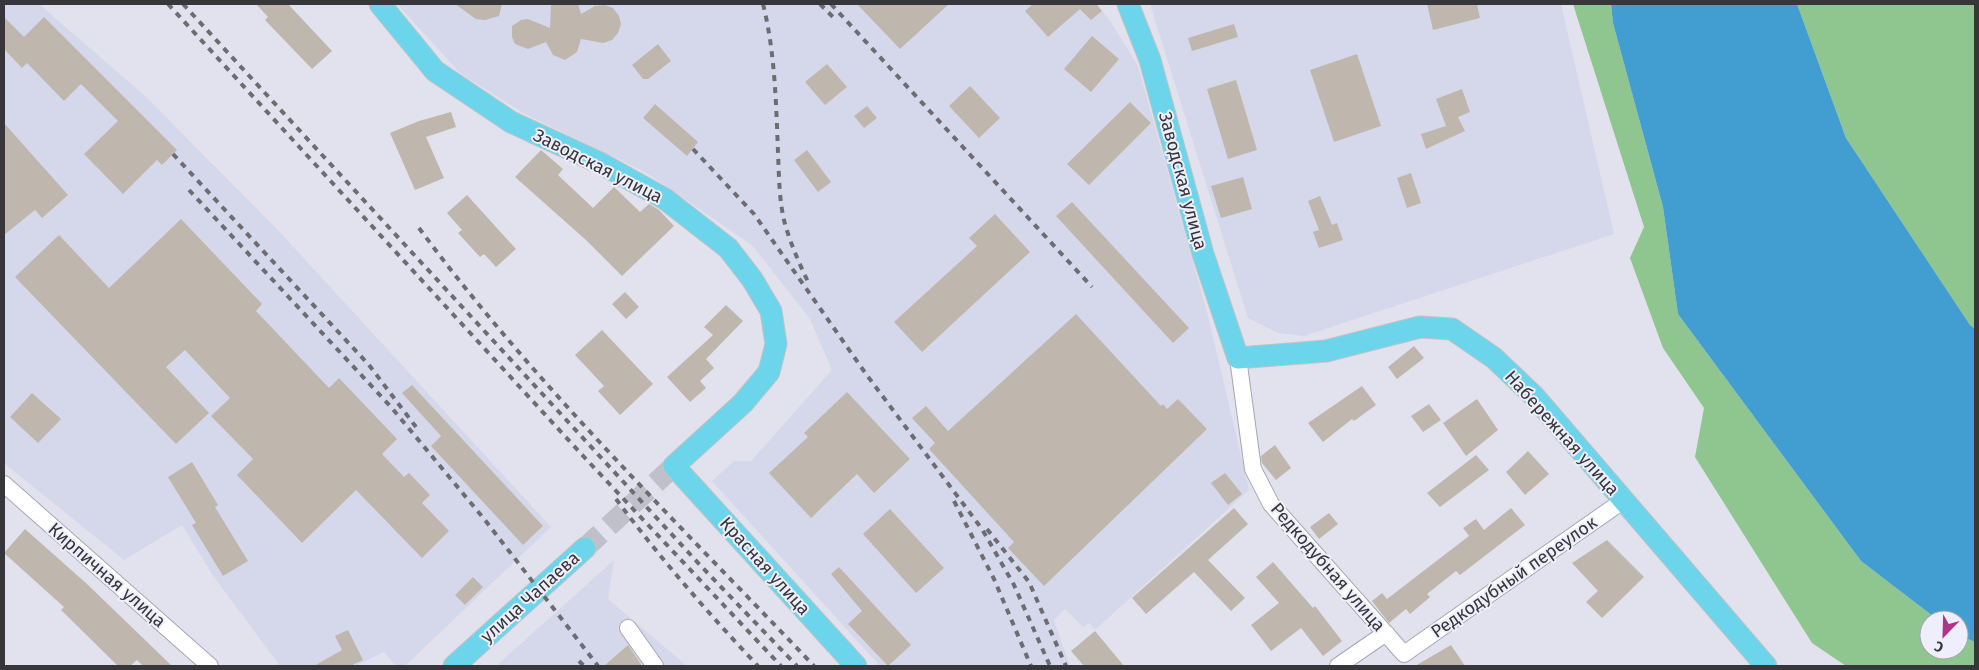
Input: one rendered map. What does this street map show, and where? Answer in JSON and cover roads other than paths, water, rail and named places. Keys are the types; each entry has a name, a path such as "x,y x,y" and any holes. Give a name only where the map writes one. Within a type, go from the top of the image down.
{"main road":[{"name":"Заводская улица","path":"380,4 435,71 512,122 600,163 665,199 728,248 752,279 771,311 776,344 769,372 743,403 674,466"},
{"name":"Заводская улица","path":"1128,4 1150,60 1203,254 1238,358"},
{"name":"Набережная улица","path":"1238,358 1326,351 1420,327 1452,329 1494,358 1534,396 1766,666"},
{"name":"Красная улица","path":"674,466 856,666"},
{"name":"улица Чапаева","path":"454,666 585,548"}],"street":[{"name":"Редкодубная улица","path":"1238,358 1253,469 1271,504 1404,654"},
{"name":"Кирпичная улица","path":"4,484 210,666"},
{"name":"Редкодубный переулок","path":"1404,654 1624,500"},
{"path":"628,628 655,666"},
{"path":"1338,666 1386,633"}],"water":[{"path":"1611,4 1797,4 1846,138 1970,325 1975,329 1975,642 1969,639 1969,610 1925,610 1861,561 1678,314 1663,207 1613,23"}],"tunnel":[{"path":"585,548 674,466"}],"railway":[{"path":"168,4 585,458 781,666"},
{"path":"183,4 700,565 797,666"},
{"path":"763,4 770,40 774,77 782,207 790,240 809,284"},
{"path":"820,4 834,18"},
{"path":"831,4 1092,287"},
{"path":"693,149 754,214 866,374 982,529 1014,585 1050,666"},
{"path":"173,154 369,365 416,427"},
{"path":"189,190 391,407 485,520 598,666"},
{"path":"419,228 464,286 560,399 814,666"},
{"path":"616,499 685,585 758,666"},
{"path":"954,501 994,579 1031,666"},
{"path":"987,529 1029,582 1066,666"},
{"path":"579,661 584,666"}]}
